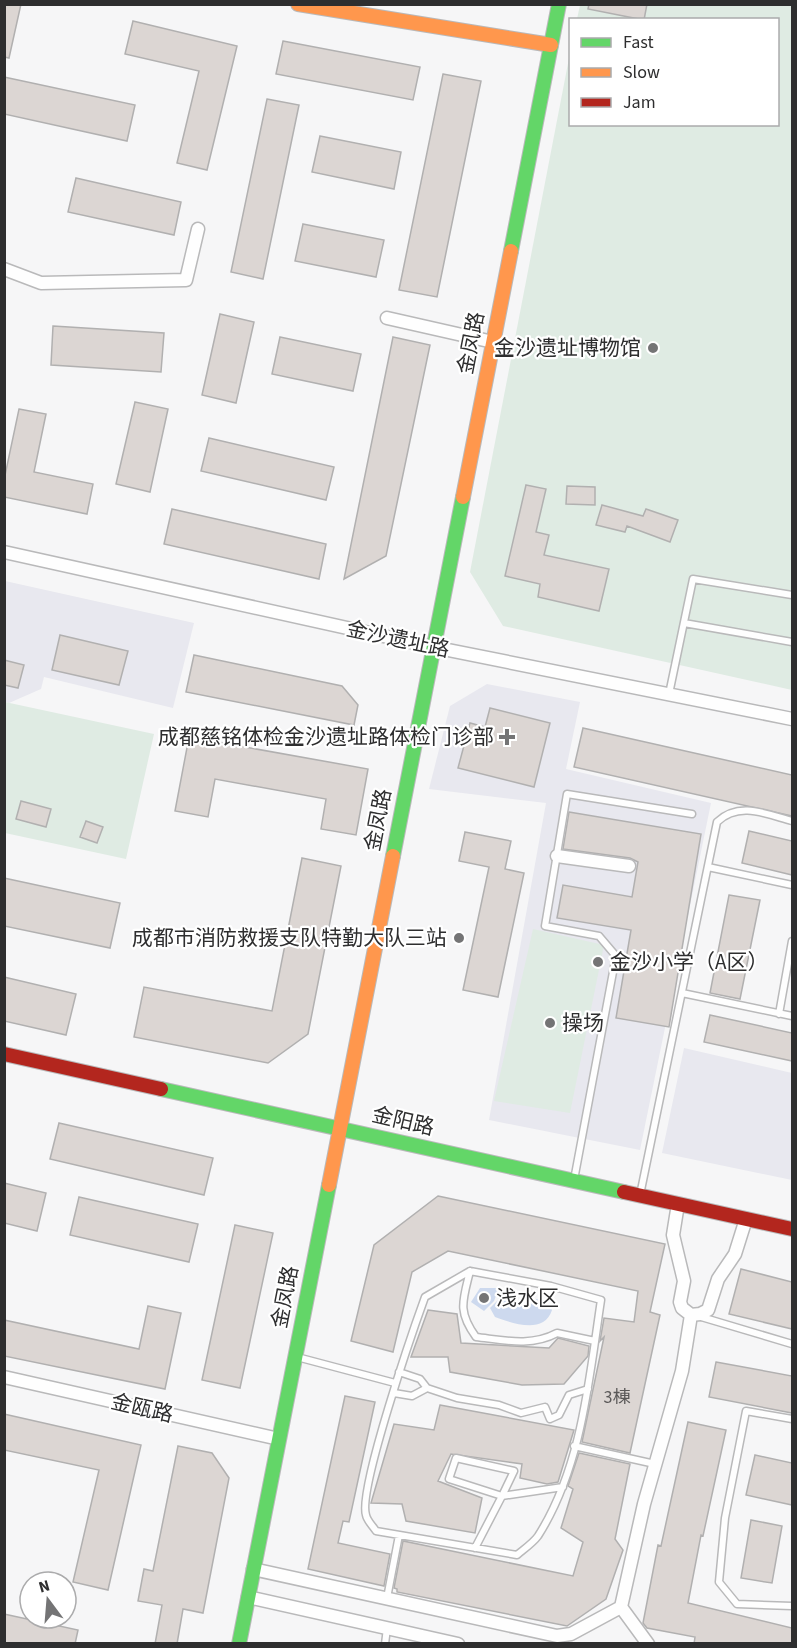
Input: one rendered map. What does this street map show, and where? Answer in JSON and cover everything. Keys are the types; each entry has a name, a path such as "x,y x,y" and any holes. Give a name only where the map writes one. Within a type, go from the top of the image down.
{"street":[{"path":"298,4 551,45"},
{"name":"金凤路","path":"239,1644 559,4"},
{"path":"4,269 41,283 186,280 198,229"},
{"path":"387,318 493,342"},
{"name":"金沙遗址路","path":"4,552 433,647 792,719"},
{"path":"557,856 629,866"},
{"name":"金阳路","path":"4,1054 792,1229"},
{"path":"678,1204 673,1235 684,1281 680,1302 682,1308 691,1315 708,1310 718,1279 735,1254 746,1219"},
{"path":"253,1569 387,1598 556,1640 621,1606 682,1371 691,1315"},
{"name":"金瓯路","path":"4,1377 279,1439"},
{"path":"248,1597 458,1644"},
{"path":"621,1606 648,1644"}],"lane":[{"path":"669,694 693,579 792,595"},
{"path":"684,623 792,642"},
{"path":"574,1181 616,956 599,936 546,926 567,794 692,814"},
{"path":"640,1196 717,822 726,813 746,809 792,821"},
{"path":"708,867 792,885"},
{"path":"779,1014 792,941"},
{"path":"682,993 792,1016"},
{"path":"470,1271 463,1298 464,1321 476,1337 524,1342 545,1340 557,1333 595,1341"},
{"path":"470,1271 551,1286 601,1300 588,1389 563,1487 537,1538 517,1555 376,1531 366,1515 368,1486 395,1383 425,1297 470,1271"},
{"path":"691,1315 792,1344"},
{"path":"295,1357 395,1383"},
{"path":"399,1372 420,1379 427,1388 521,1413 545,1407 550,1419 559,1415 569,1395 588,1389"},
{"path":"394,1393 412,1396 427,1388"},
{"path":"792,1419 746,1411 725,1518 719,1582 737,1604 792,1606"},
{"path":"574,1446 656,1464"},
{"path":"475,1548 502,1496 514,1471 456,1458 449,1479 502,1496 563,1487"},
{"path":"387,1598 399,1535"},
{"path":"385,1644 387,1628"}],"shaded area":[{"name":"金沙遗址博物馆","path":"580,5 792,5 792,690 503,626 470,572 569,58 569,126 779,126 779,18 577,18"},
{"path":"5,581 194,623 173,708 44,677 41,689 9,703 5,702"},
{"name":"金沙小学（A区）","path":"487,684 580,702 566,769 711,803 640,1150 489,1120 546,803 429,789 450,706"},
{"path":"5,702 154,734 126,859 5,833"},
{"name":"操场","path":"533,929 604,945 570,1113 494,1101"},
{"path":"684,1048 792,1073 792,1180 662,1153"}],"water":[{"path":"480,1288 499,1288 494,1301 484,1311 471,1302"},
{"path":"501,1290 519,1303 537,1299 548,1302 552,1310 548,1318 535,1325 518,1324 495,1317 490,1308 498,1300"}],"building":[{"path":"4,4 21,4 9,58 4,57"},
{"path":"589,4 647,4 644,18 588,9"},
{"path":"133,21 237,46 207,170 177,163 199,71 125,54"},
{"path":"283,41 420,67 413,100 276,74"},
{"path":"443,74 481,81 437,297 399,290"},
{"path":"4,77 135,105 127,141 4,114"},
{"path":"267,99 299,105 263,279 231,272"},
{"path":"320,136 401,152 394,189 312,172"},
{"path":"76,178 181,202 174,235 68,212"},
{"path":"303,224 384,240 376,277 295,261"},
{"path":"220,314 254,322 236,403 202,395"},
{"path":"53,326 164,333 161,372 51,365"},
{"path":"280,337 361,354 353,391 272,374"},
{"path":"393,337 430,345 386,556 344,579"},
{"path":"135,402 168,409 150,492 116,484"},
{"path":"19,409 46,414 34,472 93,484 87,514 4,497 4,480"},
{"path":"209,438 334,467 326,500 201,471"},
{"path":"526,485 546,489 536,532 549,535 544,555 609,569 599,611 538,597 540,584 505,576"},
{"path":"567,486 595,487 595,505 566,504"},
{"path":"602,505 643,516 646,509 678,520 670,542 627,526 625,532 596,525"},
{"path":"172,509 326,544 319,579 164,544"},
{"path":"60,635 128,651 119,685 52,670"},
{"path":"194,655 342,686 358,705 354,725 186,692"},
{"path":"4,660 24,665 18,688 4,685"},
{"path":"490,708 550,723 534,787 458,768 470,723 485,727"},
{"path":"583,728 792,775 792,816 574,767"},
{"path":"189,737 368,769 356,835 321,829 326,799 215,779 208,817 175,811"},
{"path":"21,801 51,809 46,827 16,819"},
{"path":"569,812 701,834 669,1027 616,1018 631,930 557,918 563,885 632,897 638,862 630,858 563,849"},
{"path":"86,821 103,827 97,843 80,837"},
{"path":"749,831 792,841 792,875 742,863"},
{"path":"465,832 511,841 505,869 524,873 498,997 463,990 489,867 459,861"},
{"path":"302,858 341,866 308,1034 268,1063 134,1037 144,987 272,1011"},
{"path":"4,878 120,903 110,948 4,926"},
{"path":"729,895 760,900 740,999 710,993"},
{"path":"4,977 76,994 66,1035 4,1021"},
{"path":"710,1015 792,1033 792,1061 704,1042"},
{"path":"59,1123 213,1158 204,1195 50,1159"},
{"path":"4,1183 46,1193 37,1231 4,1223"},
{"path":"438,1196 665,1244 650,1312 660,1315 630,1453 582,1442 604,1337 600,1341 604,1318 634,1322 638,1291 448,1251 412,1272 393,1352 351,1341 374,1245"},
{"path":"79,1197 198,1224 189,1262 70,1235"},
{"path":"235,1225 273,1233 240,1388 202,1380"},
{"path":"741,1269 792,1282 792,1329 729,1314"},
{"path":"148,1306 181,1313 165,1389 4,1356 4,1320 139,1349"},
{"path":"428,1310 457,1314 461,1343 549,1348 558,1338 589,1346 588,1356 564,1384 522,1385 450,1372 448,1357 411,1357"},
{"path":"716,1362 792,1376 792,1413 709,1397"},
{"path":"345,1396 375,1402 349,1522 343,1521 338,1543 390,1554 384,1586 308,1569"},
{"path":"440,1405 574,1430 558,1482 547,1484 520,1478 522,1464 451,1454 438,1481 482,1498 475,1533 406,1521 402,1504 371,1503 394,1424 434,1430"},
{"path":"4,1414 141,1445 108,1590 78,1583 78,1570 76,1570 99,1470 4,1450"},
{"path":"688,1422 726,1430 703,1536 701,1535 688,1603 792,1628 792,1644 694,1644 695,1637 647,1628 643,1623 658,1545 661,1546"},
{"path":"178,1446 212,1453 229,1478 203,1613 183,1609 177,1644 155,1644 162,1605 138,1601 144,1569 153,1571"},
{"path":"579,1453 630,1464 615,1539 623,1550 606,1599 567,1626 397,1592 394,1588 403,1541 573,1576 583,1542 561,1528 573,1489 568,1486"},
{"path":"755,1455 792,1463 792,1505 746,1495"},
{"path":"751,1520 782,1526 772,1583 741,1578"},
{"path":"4,1614 18,1617 18,1630 78,1630 75,1644 4,1644"}],"traffic: fast":[{"path":"511,251 559,4"},
{"path":"393,856 463,497"},
{"path":"161,1089 624,1192"},
{"path":"239,1644 329,1185"}],"traffic: slow":[{"path":"298,4 551,45"},
{"path":"463,497 511,251"},
{"path":"329,1185 393,856"}],"traffic: jam":[{"path":"4,1054 161,1089"},
{"path":"624,1192 792,1229"}],"place":[{"name":"金沙遗址博物馆","path":"653,348"},
{"name":"成都慈铭体检金沙遗址路体检门诊部","path":"507,737"},
{"name":"成都市消防救援支队特勤大队三站","path":"459,938"},
{"name":"金沙小学（A区）","path":"598,962"},
{"name":"操场","path":"550,1023"},
{"name":"浅水区","path":"484,1298"}]}
